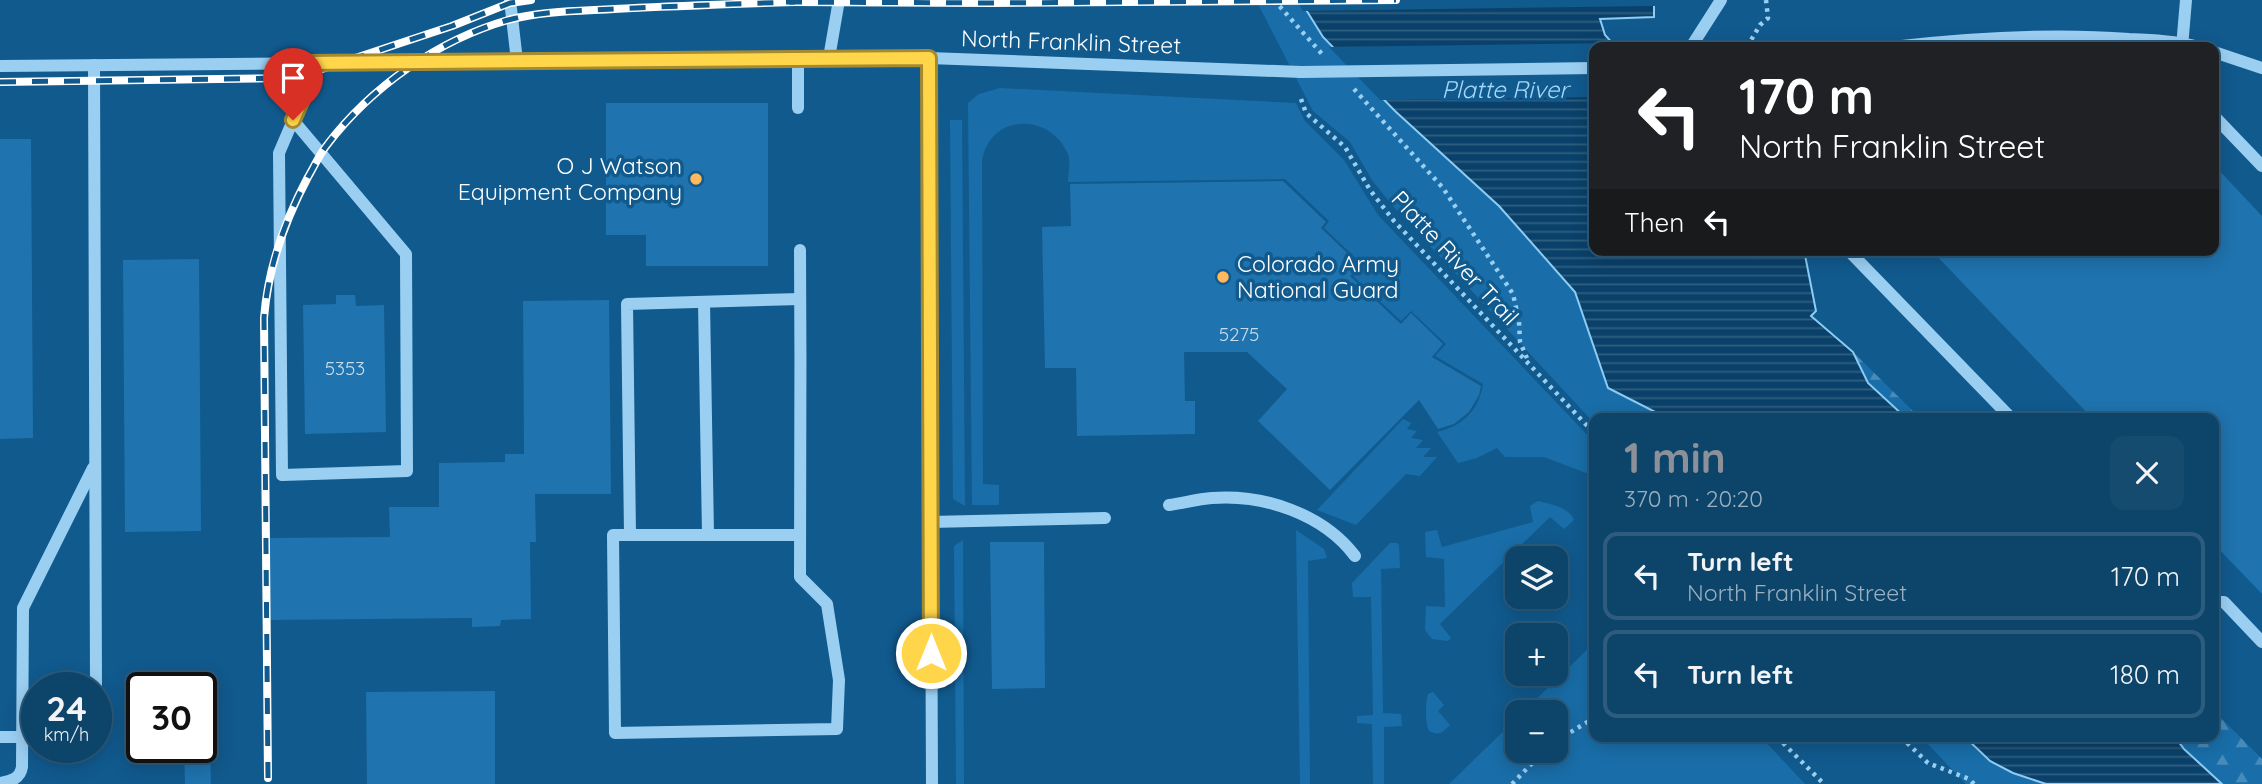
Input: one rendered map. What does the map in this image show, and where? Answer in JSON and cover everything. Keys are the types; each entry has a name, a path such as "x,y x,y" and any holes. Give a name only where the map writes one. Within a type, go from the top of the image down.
{"street":[{"path":"510,0 517,61"},
{"path":"829,58 839,0"},
{"path":"1694,42 1721,0"},
{"path":"2182,42 2186,0"},
{"path":"1936,42 2085,36 2150,42"},
{"path":"2219,54 2262,68"},
{"path":"929,58 932,784"},
{"name":"North Franklin Street","path":"0,66 929,58 1301,72 1589,68"},
{"path":"798,59 798,108"},
{"path":"293,120 406,254 407,471 282,475 279,153 293,120 303,97 305,63"},
{"path":"94,65 96,672"},
{"path":"2219,122 2262,166"},
{"path":"800,250 800,299 800,535 800,577 827,604 839,680 837,729 615,733 613,535 800,535"},
{"path":"1854,256 2006,413"},
{"path":"630,535 628,304 800,299"},
{"path":"704,302 708,535"},
{"path":"23,672 23,608 96,463"},
{"path":"1169,506 1222,498 1278,505 1323,527 1355,556"},
{"path":"930,522 1105,517"},
{"path":"2219,602 2224,602 2262,642"},
{"path":"0,737 21,737"},
{"path":"0,783 14,780 21,772 22,763"}],"path":[{"path":"1274,0 1327,60"},
{"path":"1750,42 1760,25 1768,18 1766,0"},
{"path":"1345,79 1443,188 1513,294 1519,320 1520,342 1529,363"},
{"name":"Platte River Trail","path":"1301,99 1306,113 1345,147 1370,190 1394,221 1589,428"},
{"path":"1568,734 1589,721"},
{"path":"1782,742 1824,784"},
{"path":"1906,742 1928,763 1969,779 1974,784"},
{"path":"1512,784 1533,763"}],"green space":[{"path":"1256,0 1300,0 1323,37 1395,111 1499,206 1575,292 1608,388 1657,413 1589,413 1589,418 1392,205 1372,180 1350,142 1313,111"},
{"path":"1000,88 1296,103 1305,121 1344,160 1378,215 1589,437 1589,474 1544,457 1505,457 1497,448 1477,458 1458,463 1437,432 1455,426 1468,416 1478,402 1483,384 1435,356 1446,344 1411,311 1401,321 1353,276 1363,265 1324,228 1329,221 1285,179 1068,182 1069,157 1059,140 1035,125 1021,124 996,134 987,145 982,161 983,484 999,485 999,505 972,505 968,103 979,94"},
{"path":"950,120 962,120 965,506 953,499"},
{"path":"1853,352 1915,413 1901,413 1868,383"},
{"path":"1403,419 1411,423 1407,429 1417,431 1411,438 1423,440 1416,448 1431,448 1423,457 1437,457 1420,476 1406,474 1356,525 1317,510"},
{"path":"1538,501 1553,505 1564,509 1574,520 1564,529 1550,517 1520,546 1505,546 1505,561 1440,624 1451,638 1448,641 1432,639 1425,630 1426,606 1445,607 1444,559 1426,557 1425,532 1437,530 1442,547 1533,522 1530,506"},
{"path":"1296,530 1324,549 1327,558 1308,561 1310,784 1300,784"},
{"path":"963,540 964,784 956,784 954,546"},
{"path":"1390,543 1399,545 1400,568 1381,569 1383,713 1401,714 1402,726 1384,727 1384,784 1373,784 1372,724 1357,723 1357,716 1373,715 1371,597 1353,597 1352,583"},
{"path":"1589,648 1589,742 1766,742 1805,784 1449,784 1505,730 1505,763 1568,763 1568,700 1535,700 1550,686 1568,686 1568,668"},
{"path":"1433,692 1444,705 1438,711 1450,725 1438,733 1429,731 1426,718 1428,694"},
{"path":"2219,716 2262,759 2262,784 2222,784 2179,742 2219,742"},
{"path":"1926,742 1970,742 1990,761 2013,773 2046,784 1966,784"}],"water":[{"name":"Platte River","path":"1300,0 1654,0 1654,17 1600,19 1605,35 1611,42 1589,42 1589,256 1805,256 1816,311 1811,316 1853,352 1868,383 1901,413 1657,413 1608,388 1575,292 1499,206 1395,111 1323,37"},
{"path":"1970,742 2179,742 2222,784 2046,784 2013,773 1990,761"}],"pier":[{"path":"1296,0 1656,0 1656,6 1303,11"},
{"path":"1589,43 1589,97 1380,100 1329,47"}],"building":[{"path":"606,103 768,103 768,266 646,266 646,235 606,235"},
{"path":"0,139 31,139 33,438 0,439"},
{"path":"2219,170 2262,216 2262,594 2219,549 2219,413 2087,413 1937,256 2219,256"},
{"path":"1283,181 1326,222 1321,228 1360,265 1350,276 1401,324 1411,313 1443,344 1432,357 1481,386 1469,412 1454,424 1438,429 1419,400 1330,490 1258,421 1287,389 1247,352 1184,352 1185,401 1195,401 1195,434 1077,436 1076,368 1045,368 1042,227 1071,226 1070,184"},
{"path":"199,259 201,531 125,532 123,260"},
{"path":"336,295 355,295 356,306 384,305 386,432 305,434 303,305 336,304"},
{"path":"609,300 611,494 535,494 536,542 530,542 531,619 501,620 500,626 472,627 472,618 270,620 270,538 390,537 389,507 439,507 439,463 505,462 505,454 524,454 523,301"},
{"path":"990,542 1044,542 1045,688 992,689"},
{"path":"495,691 495,784 367,784 366,692"},
{"path":"184,763 210,763 211,784 185,784"}],"railway":[{"path":"0,82 295,78 452,26 510,3 531,0"},
{"path":"786,2 1396,0"},
{"path":"268,778 264,318 273,263 285,228 299,194 324,149 364,104 408,68 456,40 508,20 574,11 795,2"}],"place":[{"name":"O J Watson Equipment Company","path":"696,179"},
{"name":"Colorado Army National Guard","path":"1223,277"}],"route":[{"path":"293,120 303,97 305,63 929,58 931,653"}]}
